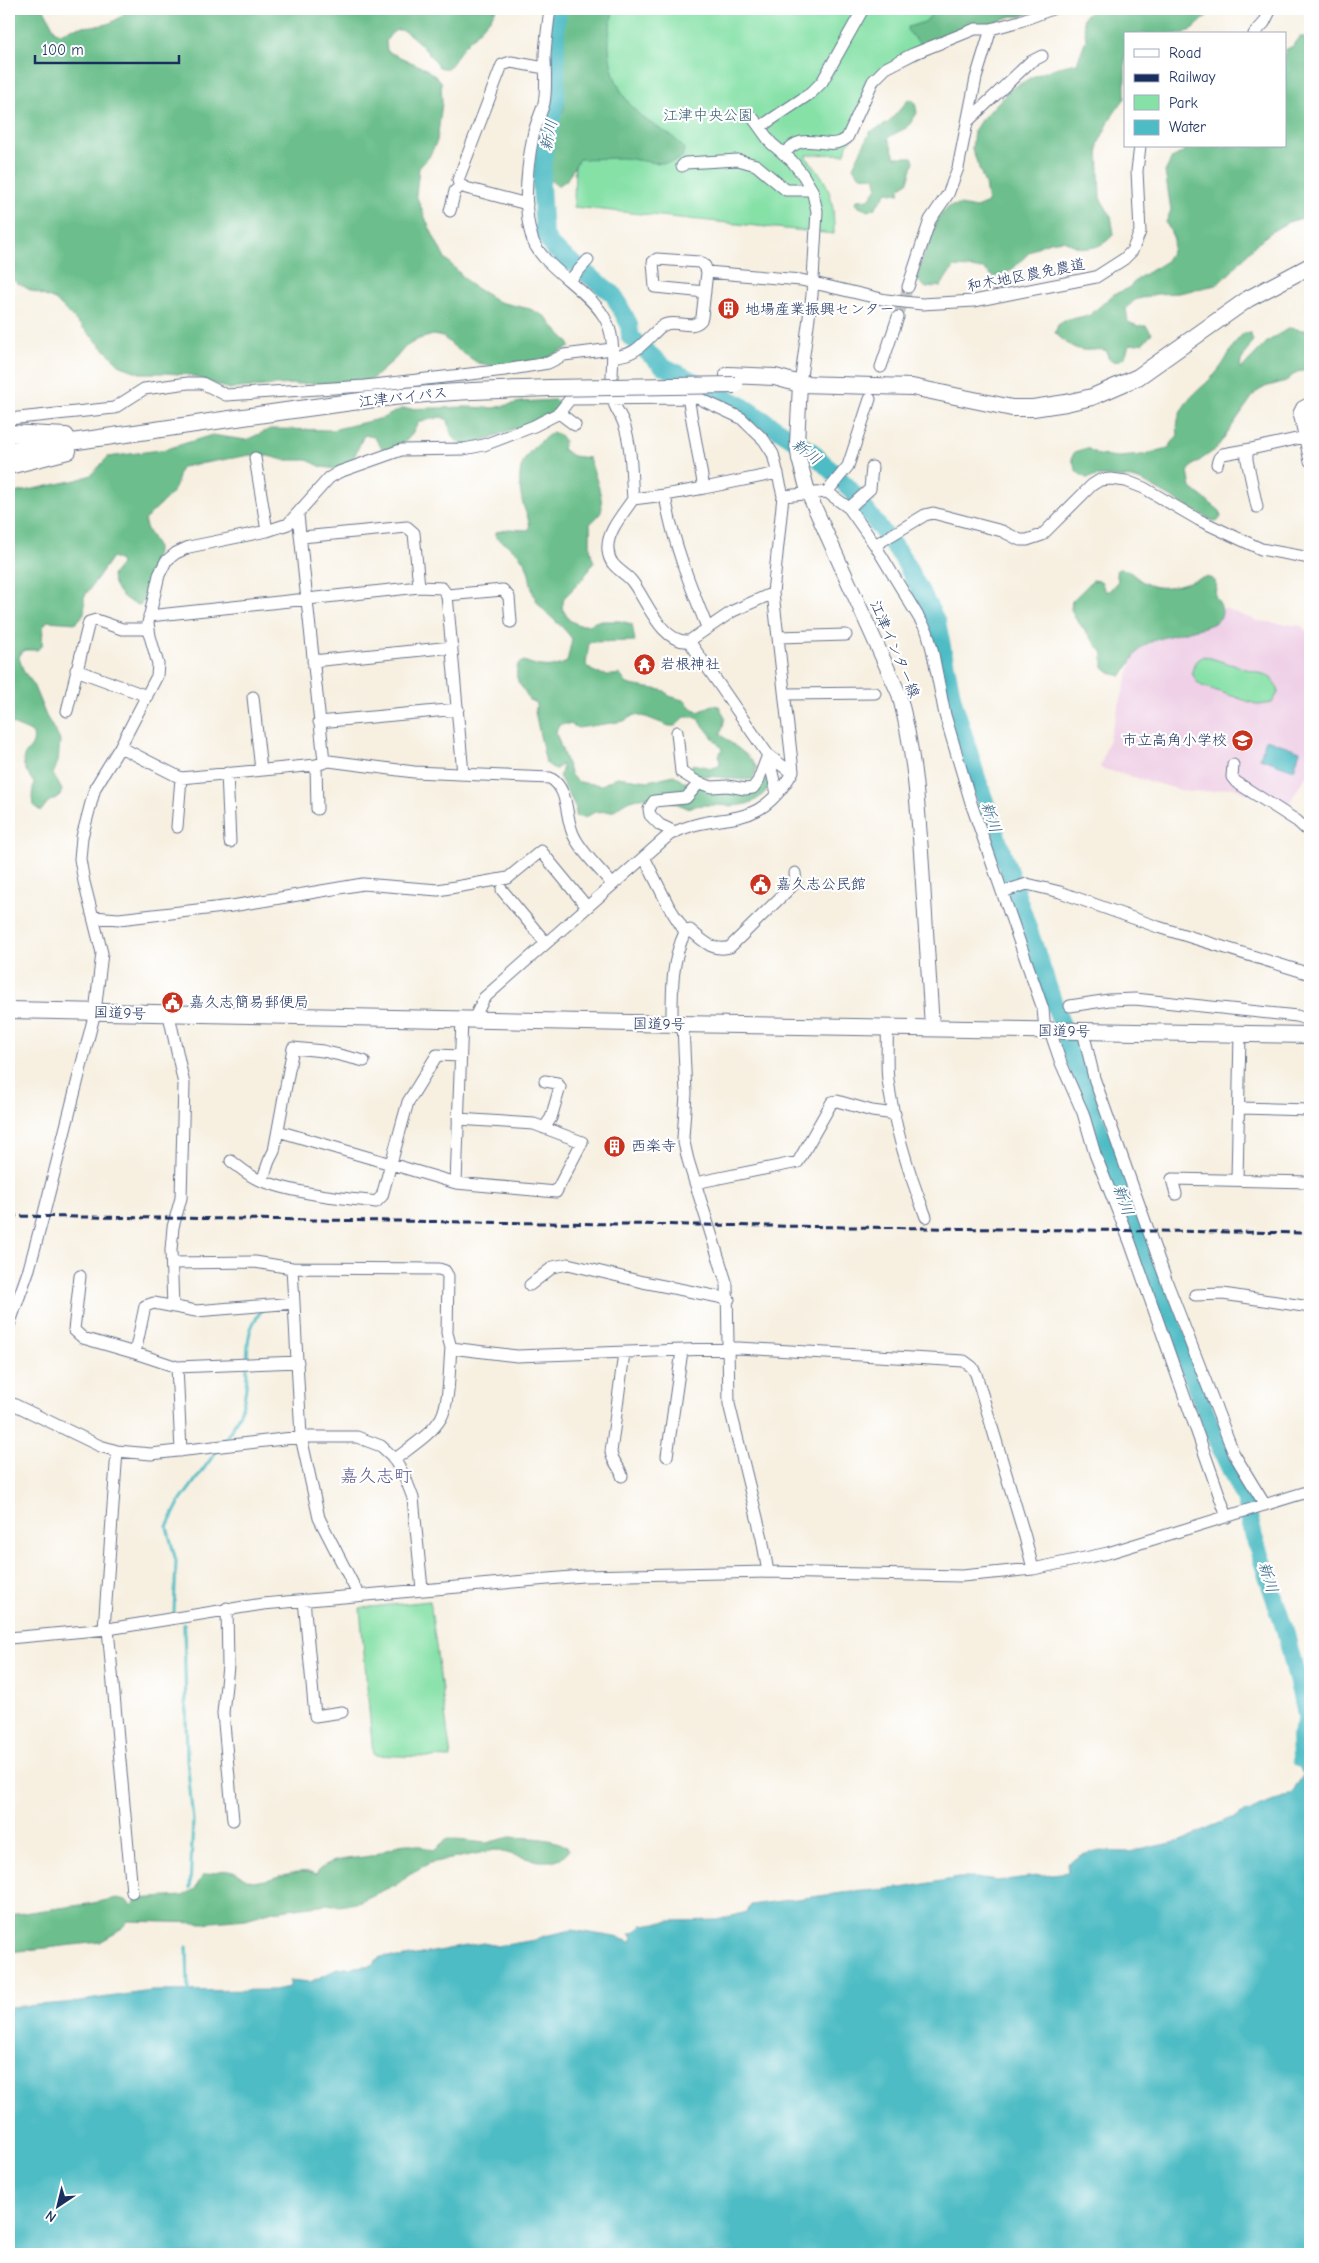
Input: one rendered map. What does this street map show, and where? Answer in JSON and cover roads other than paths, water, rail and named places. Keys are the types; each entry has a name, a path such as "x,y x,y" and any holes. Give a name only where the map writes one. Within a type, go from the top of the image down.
{"highway":[{"name":"江津バイパス","path":"9,450 111,438 377,399 549,383 732,380 778,386 800,384 868,384 912,387 996,406 1033,408 1092,397 1123,384 1160,362 1248,299 1310,266"},
{"path":"9,433 111,438"},
{"path":"9,466 31,462 111,438"},
{"name":"国道9号","path":"9,1010 677,1025 932,1027 1050,1031 1310,1035"}],"main road":[{"name":"江津インター線","path":"800,384 797,430 799,459 809,495 900,694 908,726 918,800 932,1027"}],"street":[{"path":"550,9 544,102 533,134 528,166 527,204 530,230 537,249 573,278 604,316 612,333 612,398 624,424 630,459 633,499 611,535 608,549 609,557 616,568 631,580 652,616 680,640 689,641 732,611 773,593"},
{"path":"800,384 813,282 817,211 812,190 803,175 772,143 757,123 811,93 822,82 863,9"},
{"path":"784,154 801,140 828,143 842,142 847,138 873,81 886,68 913,54 975,29 991,29 1052,9"},
{"path":"1256,32 1264,23 1271,9"},
{"path":"908,287 930,220 953,184 983,52 991,29"},
{"path":"968,121 1030,62 1042,56"},
{"path":"461,186 459,178 502,65 511,62 545,68"},
{"name":"和木地区農免農道","path":"706,272 813,282 886,300 935,304 1016,294 1096,277 1124,259 1132,251 1140,232 1137,171 1140,148"},
{"path":"682,166 685,163 738,160 756,165 786,190 812,190"},
{"path":"461,186 527,204"},
{"path":"450,211 455,191 461,186"},
{"path":"9,419 114,408 144,389 188,383 202,384 226,395 365,386 505,370 548,363 564,355 612,353 627,355 636,351 664,325 675,323 693,325 699,323 702,317 705,292 705,266 699,262 656,259 653,262 655,287 705,292"},
{"path":"573,278 586,262"},
{"path":"881,366 898,317"},
{"path":"688,397 704,488"},
{"path":"9,1325 29,1269 94,1012 102,953 82,874 80,859 82,837 95,788 148,696 159,670 148,629 159,575 166,561 176,552 190,547 267,531 288,524 298,515 328,478 339,472 401,450 464,449 484,445 534,426 559,413 570,399 698,398 741,418 751,426 764,440 773,454 778,473 783,496 773,593 786,694 792,773 777,794 749,815 684,827 675,832 612,884 484,998 468,1019 460,1056 456,1183"},
{"path":"783,496 809,495 830,489 842,475 851,460 870,399"},
{"path":"1310,403 1302,407 1300,414 1310,461"},
{"path":"559,413 575,425"},
{"path":"1217,464 1223,454 1305,437"},
{"path":"1251,449 1247,452 1246,457 1258,508"},
{"path":"255,458 267,531"},
{"path":"850,507 864,496 871,486 872,468"},
{"path":"633,499 704,488 778,473"},
{"path":"876,544 925,515 933,513 1002,532 1020,540 1027,540 1042,535 1092,485 1100,480 1111,479 1126,481 1144,488 1199,520 1261,549 1310,558"},
{"path":"830,489 850,507 876,544 926,631 932,649 945,715 961,770 1004,891 1061,1063 1083,1113 1095,1154 1130,1242 1231,1515"},
{"path":"664,495 674,534 694,595 707,627"},
{"path":"298,515 302,537 320,722 317,809"},
{"path":"302,537 410,528 414,534 419,588"},
{"path":"150,616 439,586 445,590 447,595 463,774"},
{"path":"447,595 503,590 509,596 511,622"},
{"path":"67,710 86,627 91,620 122,629 148,629"},
{"path":"778,637 846,635"},
{"path":"689,641 768,755 792,773"},
{"path":"313,661 452,647"},
{"path":"76,670 148,696"},
{"path":"786,694 875,693"},
{"path":"253,697 261,770"},
{"path":"320,722 458,710"},
{"path":"677,732 681,772 698,783 712,787 753,788 758,781 768,755"},
{"path":"120,747 181,778 320,763 414,772 544,777 553,780 562,792 574,838 612,884"},
{"path":"768,755 777,794"},
{"path":"1233,765 1232,777 1236,782 1297,821 1310,833"},
{"path":"227,773 230,842"},
{"path":"177,827 181,778"},
{"path":"675,832 654,820 650,815 651,806 654,801 686,798 698,783"},
{"path":"92,917 119,919 232,906 364,884 438,890 508,878 541,851 587,907"},
{"path":"644,857 668,905 685,932"},
{"path":"685,932 690,930 713,948 730,947 796,882 795,873"},
{"path":"1004,891 1024,884 1060,892 1158,926 1310,974"},
{"path":"502,890 546,943"},
{"path":"685,932 675,958 674,969 677,1025 686,1094 683,1138 727,1285 729,1299 729,1404 762,1538 768,1572"},
{"path":"1070,1006 1109,1000 1135,999 1297,1016 1310,1021"},
{"path":"168,1015 184,1084 181,1198 173,1226 174,1307"},
{"path":"887,1027 888,1080 913,1182 926,1217"},
{"path":"1080,1031 1094,1078 1166,1280 1234,1454 1262,1506"},
{"path":"1237,1180 1240,1108 1240,1034"},
{"path":"262,1180 274,1151 293,1048 324,1051 364,1061"},
{"path":"231,1161 255,1178 303,1193 376,1202 382,1196 408,1102 437,1055 460,1056"},
{"path":"544,1128 551,1118 560,1087 557,1083 545,1081"},
{"path":"695,1183 798,1162 832,1102 837,1101 872,1111 895,1114"},
{"path":"1240,1108 1310,1110"},
{"path":"278,1132 456,1183 556,1192 582,1142 534,1124 458,1119"},
{"path":"1176,1194 1172,1179 1310,1182"},
{"path":"172,1263 255,1262 292,1268 439,1269 445,1271 448,1276 448,1333 451,1348 444,1410 440,1419 427,1434 394,1460"},
{"path":"530,1284 553,1267 568,1264 643,1282 729,1299"},
{"path":"292,1268 301,1437 319,1518 358,1594"},
{"path":"80,1276 74,1330 83,1338 135,1353 177,1368 298,1362"},
{"path":"1195,1295 1224,1294 1310,1307"},
{"path":"135,1353 145,1306 154,1304 196,1311 294,1303"},
{"path":"451,1348 517,1356 728,1350 738,1348 964,1361 972,1367 1025,1537 1033,1569"},
{"path":"667,1456 682,1351"},
{"path":"622,1476 620,1468 613,1460 611,1452 624,1353"},
{"path":"177,1368 180,1450"},
{"path":"9,1402 100,1446 117,1451 151,1454 301,1437 357,1437 381,1446 394,1460 405,1477 413,1498 422,1589"},
{"path":"117,1451 106,1629 132,1892"},
{"path":"9,1638 106,1629 227,1608 358,1594 583,1576 768,1572 962,1576 1033,1569 1093,1557 1310,1491"},
{"path":"304,1600 315,1716 342,1712"},
{"path":"227,1608 228,1666 223,1713 233,1820"}],"water":[{"path":"1266,739 1300,751 1294,770 1260,758"},
{"path":"1299,1758 1304,1759 1310,1767 1310,2254 9,2254 9,2007 66,2003 151,1991 273,1990 290,1987 290,1980 310,1982 337,1969 373,1965 378,1958 385,1956 399,1958 483,1943 498,1946 535,1940 544,1936 572,1930 615,1937 631,1942 633,1938 629,1934 635,1932 642,1925 670,1921 717,1920 747,1912 750,1905 850,1892 902,1888 958,1878 997,1881 1068,1872 1067,1864 1082,1855 1096,1851 1129,1852 1182,1841 1210,1827 1286,1796 1294,1790 1303,1775 1298,1763"}],"waterway":[{"name":"新川","path":"558,9 556,26 556,100 544,151 541,185 544,234 553,248 613,294 629,324 630,337 663,366 739,404 811,451 849,488 902,557 937,622 953,700 976,775 1052,998 1128,1209 1217,1441 1245,1501 1254,1537 1285,1630 1307,1720 1300,1737 1301,1759"},
{"path":"247,1361 250,1333 254,1321 263,1309"},
{"path":"223,1442 235,1424 242,1407 246,1389 247,1367"},
{"path":"174,1612 176,1561 167,1527 179,1503 218,1449"},
{"path":"184,1624 187,1758 193,1821 190,1888"},
{"path":"187,1947 188,1992"}],"tunnel":[{"path":"898,317 908,287"}],"railway":[{"path":"9,1216 1310,1233"}],"place":[{"name":"地場産業振興センター","path":"729,309"},
{"name":"岩根神社","path":"644,664"},
{"name":"市立高角小学校","path":"1243,740"},
{"name":"嘉久志公民館","path":"760,884"},
{"name":"嘉久志簡易郵便局","path":"173,1002"},
{"name":"西楽寺","path":"615,1146"}],"district":[{"name":"嘉久志町","path":"376,1476"}],"park label":[{"name":"江津中央公園","path":"708,115"}]}
